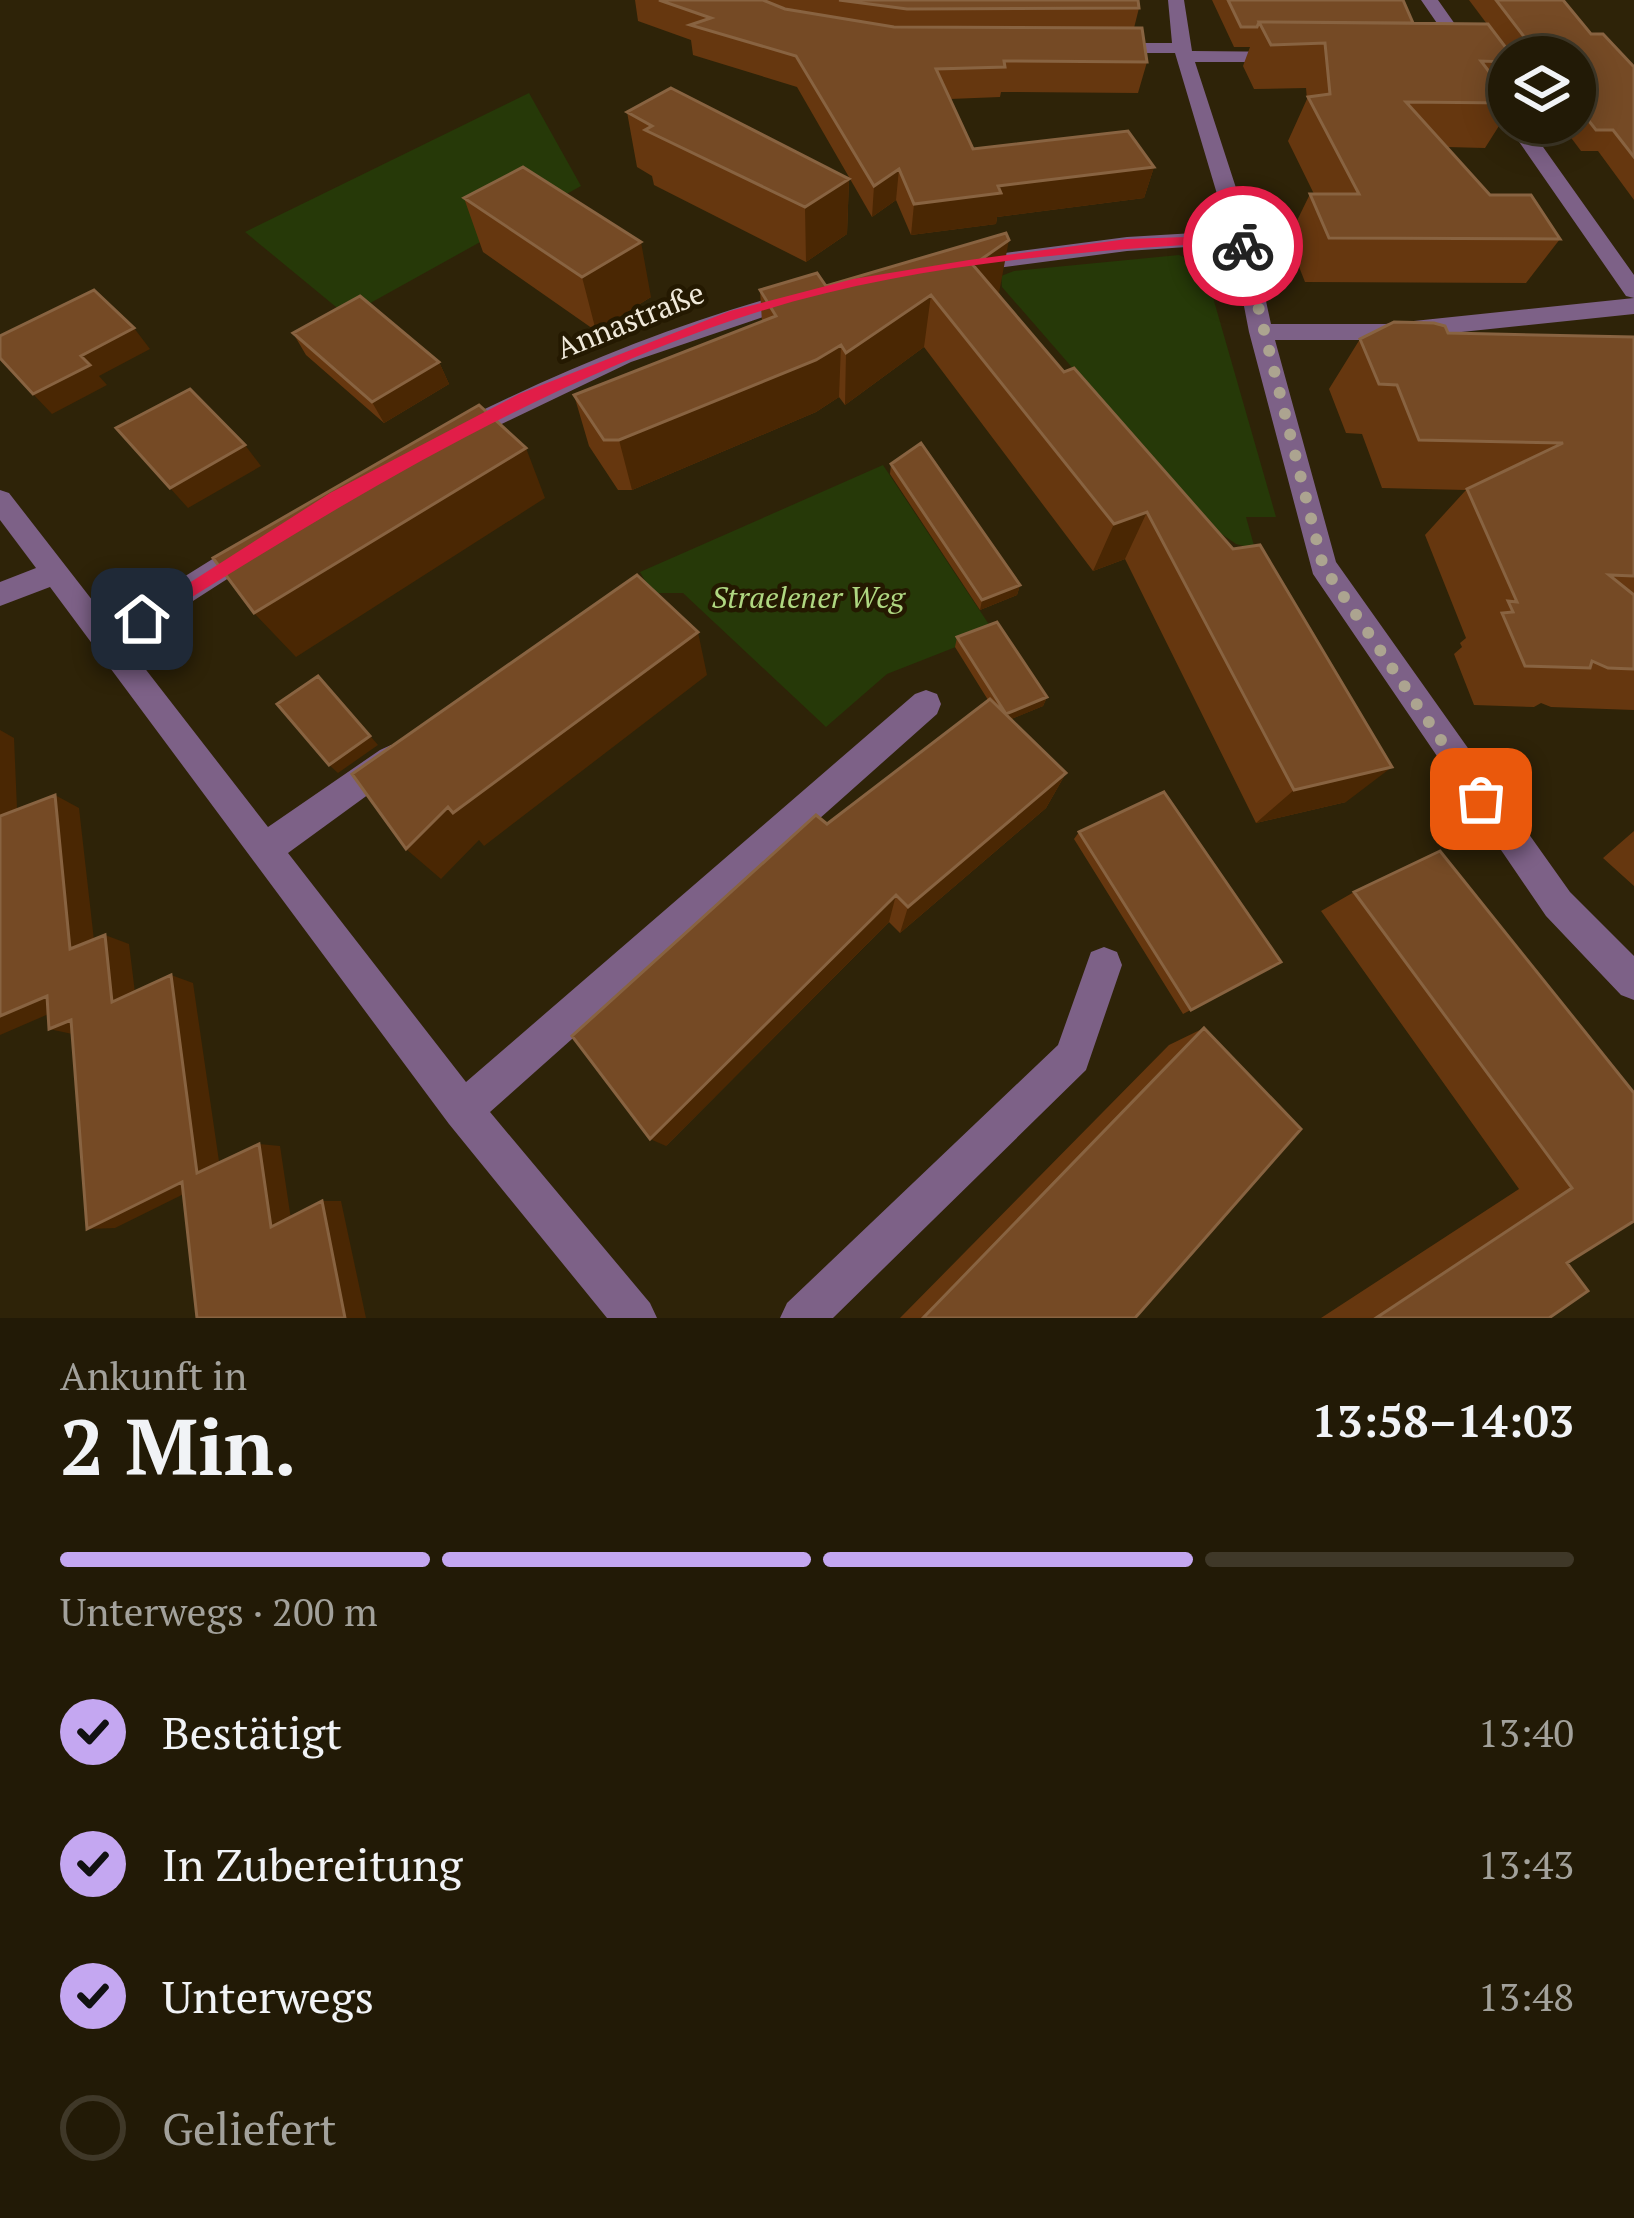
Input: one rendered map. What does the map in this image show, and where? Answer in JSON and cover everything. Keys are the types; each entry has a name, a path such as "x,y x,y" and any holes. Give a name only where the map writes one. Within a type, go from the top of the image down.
{"street":[{"path":"1176,0 1184,52 1241,238 1323,566 1558,904 1634,982"},
{"path":"1429,0 1483,76"},
{"path":"1090,48 1305,57"},
{"path":"1447,58 1470,58"},
{"path":"1531,144 1634,291"},
{"path":"946,268 1127,244 1241,238"},
{"name":"Annastraße","path":"441,442 525,398 671,338 735,314 814,294"},
{"path":"1261,332 1385,332 1634,305"},
{"path":"0,500 463,1110 635,1318"},
{"path":"106,643 276,535"},
{"path":"0,594 55,574"},
{"path":"463,1110 926,704"},
{"path":"264,850 418,741"},
{"path":"802,1318 1072,1057 1104,965"}],"green space":[{"path":"529,93 581,186 347,316 245,232"},
{"path":"1179,255 1204,266 1276,517 1246,517 1255,549 1236,544 1210,526 1002,287 1001,276 1014,271"},
{"name":"Straelener Weg","path":"883,465 994,632 887,674 826,727 683,593 652,593 640,572"}],"building":[{"path":"659,0 763,0 785,9 894,27 1142,28 1147,62 1004,61 1005,67 936,69 973,149 1128,131 1154,167 998,186 1001,193 914,204 899,169 874,186 796,56 690,25 711,18"},
{"path":"839,0 1138,0 1139,8 907,9"},
{"path":"1228,0 1403,0 1413,23 1259,22 1257,27 1241,27"},
{"path":"1496,0 1563,0 1591,34 1603,34 1634,67 1634,157 1613,130 1596,130 1596,36 1524,36"},
{"path":"1259,22 1488,24 1497,36 1488,36 1488,61 1481,61 1488,70 1488,103 1406,102 1490,195 1531,195 1560,239 1329,238 1310,194 1359,194 1308,97 1330,94 1325,43 1271,45"},
{"path":"671,88 849,179 805,207 645,130 652,126 627,112"},
{"path":"523,167 641,242 582,277 464,198"},
{"path":"1006,233 1009,240 973,265 1064,372 1074,368 1233,549 1260,545 1392,767 1294,790 1147,512 1114,524 931,295 846,353 841,345 816,360 619,440 604,440 574,395 776,316 760,290 817,273 826,286"},
{"path":"94,290 134,328 81,356 90,365 33,394 0,358 0,336"},
{"path":"360,296 439,362 372,402 293,333"},
{"path":"1394,322 1434,323 1445,326 1448,333 1634,337 1634,576 1609,575 1634,595 1634,669 1608,668 1592,661 1590,668 1525,666 1502,613 1513,612 1508,601 1517,602 1467,489 1563,443 1419,440 1397,385 1379,384 1360,339"},
{"path":"190,389 245,445 170,488 116,428"},
{"path":"479,405 526,448 254,613 213,558"},
{"path":"921,443 1020,585 982,600 891,464"},
{"path":"637,575 698,632 453,813 448,807 406,849 352,774"},
{"path":"997,622 1047,697 1006,714 957,637"},
{"path":"318,676 370,736 329,765 277,704"},
{"path":"990,699 1066,773 908,907 896,895 650,1139 572,1036 816,815 827,824"},
{"path":"1164,792 1281,962 1191,1010 1079,832"},
{"path":"55,795 70,949 105,935 112,1002 171,975 197,1173 259,1144 271,1227 322,1201 345,1318 197,1318 182,1182 87,1229 71,1020 49,1029 47,996 0,1016 0,816"},
{"path":"1440,851 1634,1093 1634,1221 1567,1263 1588,1291 1549,1318 1376,1318 1572,1188 1354,892"},
{"path":"1204,1028 1301,1129 1135,1318 923,1318"}],"way so far":[{"path":"1243,246 1323,566 1481,799"}],"route":[{"path":"142,619 337,498 525,398 735,314 853,284 969,264 1127,244 1241,238 1243,246"}]}
